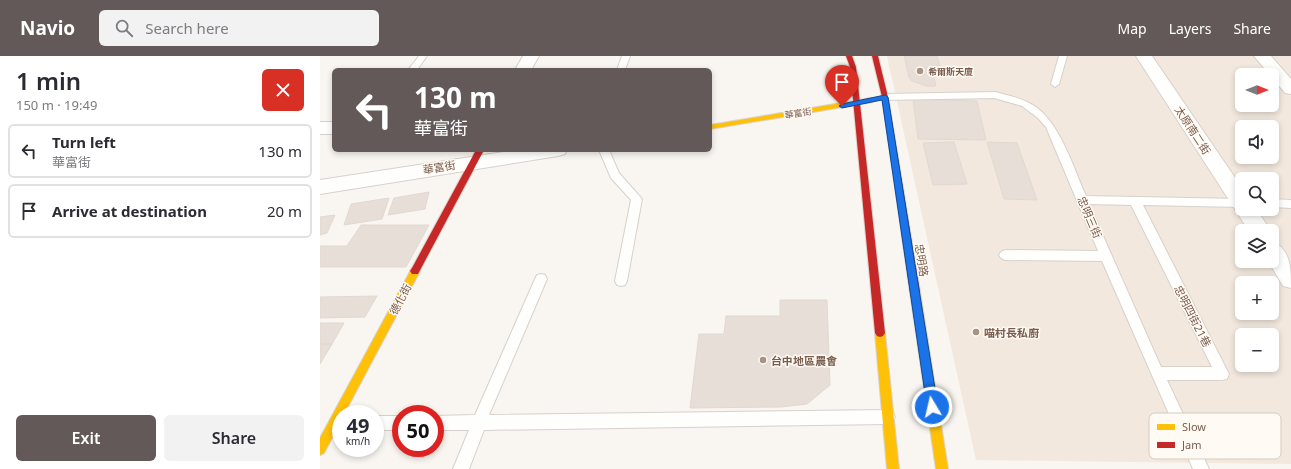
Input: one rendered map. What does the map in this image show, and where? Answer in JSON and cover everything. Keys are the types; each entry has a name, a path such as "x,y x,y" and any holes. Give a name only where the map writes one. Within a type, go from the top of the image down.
{"main road":[{"path":"849,56 853,67 857,103 893,469"},
{"name":"忠明路","path":"875,56 885,97 942,469"},
{"name":"華富街","path":"712,127 885,97"},
{"name":"德化街","path":"347,405 477,156"},
{"name":"德化街","path":"320,449 332,431"}],"street":[{"path":"524,68 531,56"},
{"name":"太原南二街","path":"1144,56 1235,193"},
{"path":"1262,56 1291,89"},
{"path":"320,128 332,128"},
{"name":"華富街","path":"320,187 477,156 531,152"},
{"path":"1279,261 1291,279"}],"lane":[{"path":"414,68 424,56"},
{"path":"623,68 626,56"},
{"path":"1055,84 1063,56"},
{"name":"忠明三街","path":"885,97 995,96 1024,104 1042,116 1050,126 1175,413"},
{"path":"605,152 615,175 637,199 621,281"},
{"path":"1083,200 1235,205"},
{"name":"忠明四街21巷","path":"1135,201 1222,374 1157,373"},
{"path":"1279,203 1291,204"},
{"path":"1005,255 1107,256"},
{"path":"461,469 541,279"},
{"path":"444,422 888,417"},
{"name":"忠明三街","path":"1196,459 1201,469"}],"shaded area":[{"path":"887,56 1291,56 1291,464 976,460"}],"building":[{"name":"希爾斯天廈","path":"904,56 937,56 940,66 931,66 936,86 927,86 912,81 909,77"},
{"path":"913,99 977,101 986,140 918,139"},
{"path":"954,142 967,184 933,185 923,143"},
{"path":"987,142 1017,143 1037,200 1004,199"},
{"path":"429,192 425,209 388,215 394,198"},
{"path":"389,198 382,219 344,225 351,204"},
{"path":"335,215 327,233 320,235 320,217"},
{"path":"361,225 429,225 406,267 320,267 320,246 347,246"},
{"path":"377,296 365,317 320,318 320,297"},
{"name":"台中地區農會","path":"780,300 827,300 830,385 807,404 781,407 690,408 699,334 724,334 726,316 780,316"},
{"path":"320,323 344,323 332,344 320,344"},
{"path":"320,344 332,344 320,364"}],"traffic: slow":[{"path":"712,127 871,100"},
{"path":"320,449 415,271"},
{"path":"915,292 942,469"},
{"path":"880,333 893,469"}],"traffic: jam":[{"path":"849,56 853,67 880,333"},
{"path":"875,56 885,97 915,292"},
{"path":"415,271 479,152"}],"place":[{"name":"希爾斯天廈","path":"920,71"},
{"name":"喵村長私廚","path":"976,332"},
{"name":"台中地區農會","path":"763,360"}],"route":[{"path":"842,106 885,97 932,407"}]}
